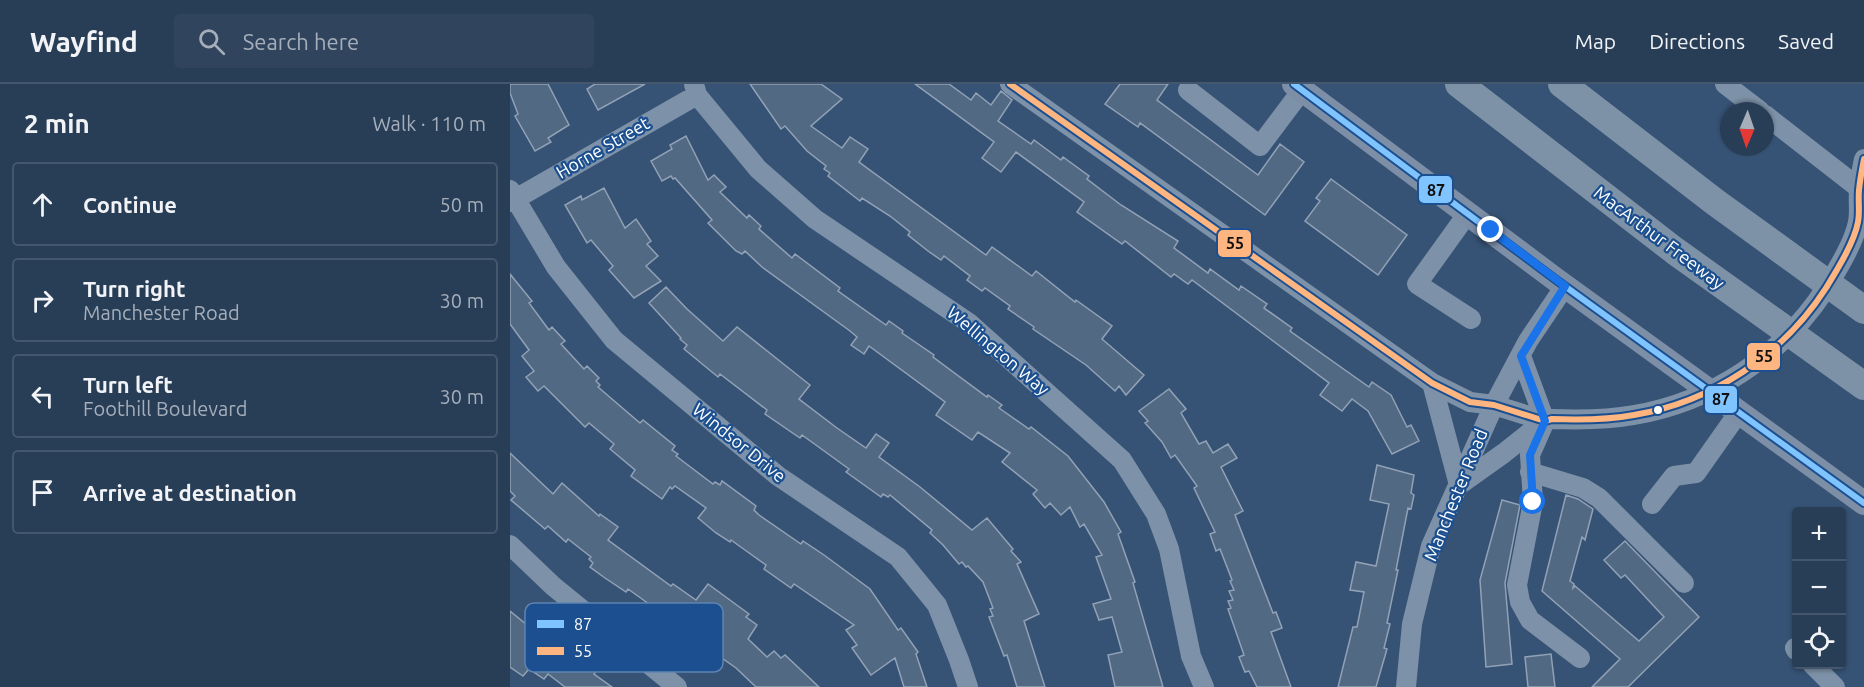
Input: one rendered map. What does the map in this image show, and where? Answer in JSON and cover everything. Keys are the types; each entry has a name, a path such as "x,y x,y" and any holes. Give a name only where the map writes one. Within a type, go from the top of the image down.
{"highway":[{"name":"MacArthur Freeway","path":"1459,84 1666,244 1864,386"},
{"path":"1562,84 1715,202 1864,310"}],"main road":[{"path":"1298,87 1565,286 1864,503"}],"street":[{"path":"1010,84 1432,383 1470,402 1494,405 1545,421 1632,416 1674,405 1708,392 1770,352 1804,318 1820,297 1838,266 1858,223 1864,159"},
{"path":"1725,84 1748,102"},
{"path":"1188,90 1260,146 1298,87"},
{"name":"Horne Street","path":"512,197 695,89"},
{"name":"Wellington Way","path":"695,89 758,169 815,219 969,323 1122,460 1156,514 1169,549 1191,656 1204,687"},
{"path":"1774,122 1861,191"},
{"name":"Windsor Drive","path":"512,197 556,267 614,339 778,476 898,557 938,605 968,687"},
{"path":"1468,213 1417,285 1471,320"},
{"name":"Manchester Road","path":"1406,687 1412,624 1431,546 1494,405 1521,356 1565,286"},
{"path":"1521,356 1545,421 1530,455 1533,502 1517,585 1520,602 1530,620 1580,658"},
{"path":"1432,383 1459,484 1545,421"},
{"path":"1652,504 1674,476 1696,473 1739,412"},
{"path":"1530,472 1583,488 1599,498 1684,583"},
{"path":"510,545 574,603"},
{"path":"1817,669 1834,687"},
{"path":"659,672 677,687"}],"building":[{"path":"510,84 548,84 569,125 548,138 551,142 535,151 515,116 518,114 510,93"},
{"path":"595,84 645,84 598,110 587,89"},
{"path":"750,84 821,84 842,99 811,126 842,148 850,137 868,149 859,162 986,255 992,247 1032,276 1036,271 1075,302 1076,300 1112,326 1102,339 1144,375 1126,395 1119,386 1115,391 1086,365 1008,309 1010,306 985,288 982,291 967,280 970,276 944,256 941,260 908,235 910,232 890,216 862,198 860,201 828,176 830,173 824,169 826,166 807,151 785,126 781,129"},
{"path":"915,84 949,84 971,100 976,93 991,105 1001,91 1012,100 998,121 1031,144 1034,140 1061,160 1063,157 1089,176 1087,179 1121,205 1178,241 1174,248 1208,273 1210,269 1239,290 1241,286 1267,304 1264,308 1292,328 1290,331 1369,387 1372,382 1391,395 1407,427 1411,425 1419,441 1392,454 1368,411 1352,399 1342,411 1320,395 1329,383 1192,280 1188,284 1174,274 1171,277 1125,241 1122,244 1077,212 1084,202 1016,152 1001,172 982,158 994,142"},
{"path":"1120,84 1168,84 1157,100 1258,175 1280,144 1304,162 1265,215 1140,123 1138,127 1105,104"},
{"path":"686,136 708,180 714,175 726,187 720,192 747,218 749,215 761,226 759,229 792,258 795,254 840,288 838,291 886,325 889,321 903,331 902,333 934,355 933,357 987,397 988,395 1002,405 999,408 1029,429 1031,427 1068,456 1104,502 1121,532 1118,534 1135,582 1133,583 1163,687 1115,687 1108,655 1122,652 1112,617 1099,620 1093,604 1111,599 1096,557 1102,555 1084,524 1080,527 1070,507 1061,515 1050,503 1045,508 1033,494 1037,490 1002,462 1010,453 978,432 972,440 936,415 945,402 869,346 864,354 851,345 857,337 850,331 762,267 745,251 742,254 736,251 708,223 712,220 675,178 671,176 662,181 651,161 672,149 670,145"},
{"path":"1331,179 1407,235 1378,275 1305,221 1320,201 1316,198"},
{"path":"604,188 625,228 636,219 651,241 647,244 658,256 646,266 661,281 634,298 609,270 613,266 591,240 587,243 565,205 581,196 582,200"},
{"path":"510,274 532,301 529,303 549,330 552,327 565,341 561,344 584,369 587,366 599,378 596,381 600,385 598,387 640,423 643,420 675,446 672,450 678,454 676,456 713,484 715,482 720,485 722,481 756,506 754,510 759,515 801,544 803,541 824,555 870,589 898,630 901,628 918,652 916,654 927,687 904,687 895,658 871,675 852,648 857,645 846,630 854,625 794,584 791,588 764,569 766,565 731,540 730,542 716,533 698,518 706,508 675,486 672,489 670,487 662,499 631,476 635,470 610,449 614,444 589,423 585,427 544,386 538,391 526,377 534,371 522,356 529,350 510,324"},
{"path":"666,287 723,341 737,327 810,385 799,399 837,428 866,448 876,434 889,443 879,457 972,530 987,518 1021,562 1017,564 1039,614 1024,621 1045,687 1017,687 1007,655 1004,656 989,617 993,616 990,609 993,608 983,582 968,566 966,567 962,562 959,564 930,533 932,530 890,495 888,497 883,494 881,497 846,472 849,469 802,435 800,438 765,414 767,410 720,374 718,377 684,349 687,345 649,303"},
{"path":"1169,389 1186,409 1181,413 1199,444 1206,441 1213,453 1228,444 1237,458 1221,467 1243,511 1235,515 1273,613 1276,612 1282,628 1271,632 1291,687 1257,687 1249,671 1245,672 1239,657 1244,655 1228,609 1231,608 1228,601 1233,600 1229,591 1234,590 1230,581 1232,580 1220,549 1216,551 1210,534 1215,532 1194,488 1197,486 1175,455 1171,458 1162,442 1145,423 1148,421 1139,411"},
{"path":"510,453 553,494 562,483 599,516 600,514 618,527 608,540 671,586 673,584 696,600 708,584 749,614 746,617 757,625 748,639 767,657 774,651 781,658 785,655 819,687 756,687 723,659 723,603 648,603 628,589 626,592 590,567 593,563 589,559 591,557 568,539 566,542 548,526 545,529 511,500 515,496 510,491"},
{"path":"1377,465 1414,475 1411,493 1414,495 1411,509 1408,508 1387,623 1390,624 1384,648 1387,649 1376,687 1338,687 1353,627 1357,627 1364,592 1350,590 1356,562 1376,566 1389,504 1370,500"},
{"path":"1566,495 1578,499 1593,509 1585,540 1582,537 1570,581 1574,584 1573,588 1575,586 1639,641 1664,617 1625,575 1621,578 1604,560 1625,541 1699,617 1628,687 1592,687 1620,659 1542,591"},
{"path":"1502,500 1520,505 1505,583 1512,664 1486,667 1480,580"},
{"path":"510,611 525,623 526,672 523,676 510,667"},
{"path":"1551,654 1555,687 1528,687 1525,657"},
{"path":"534,672 595,672 594,674 612,687 565,687 548,674 544,679"}],"transit line":[{"name":"55","path":"1010,84 1432,383 1470,402 1494,405 1545,421 1614,418 1663,409 1718,387 1767,354 1809,312 1826,288 1849,247 1858,222 1859,190 1864,159"},
{"name":"87","path":"1294,84 1555,279 1864,503"}],"route":[{"path":"1491,230 1565,286 1528,341 1521,356 1545,421 1530,455 1533,502"}]}
